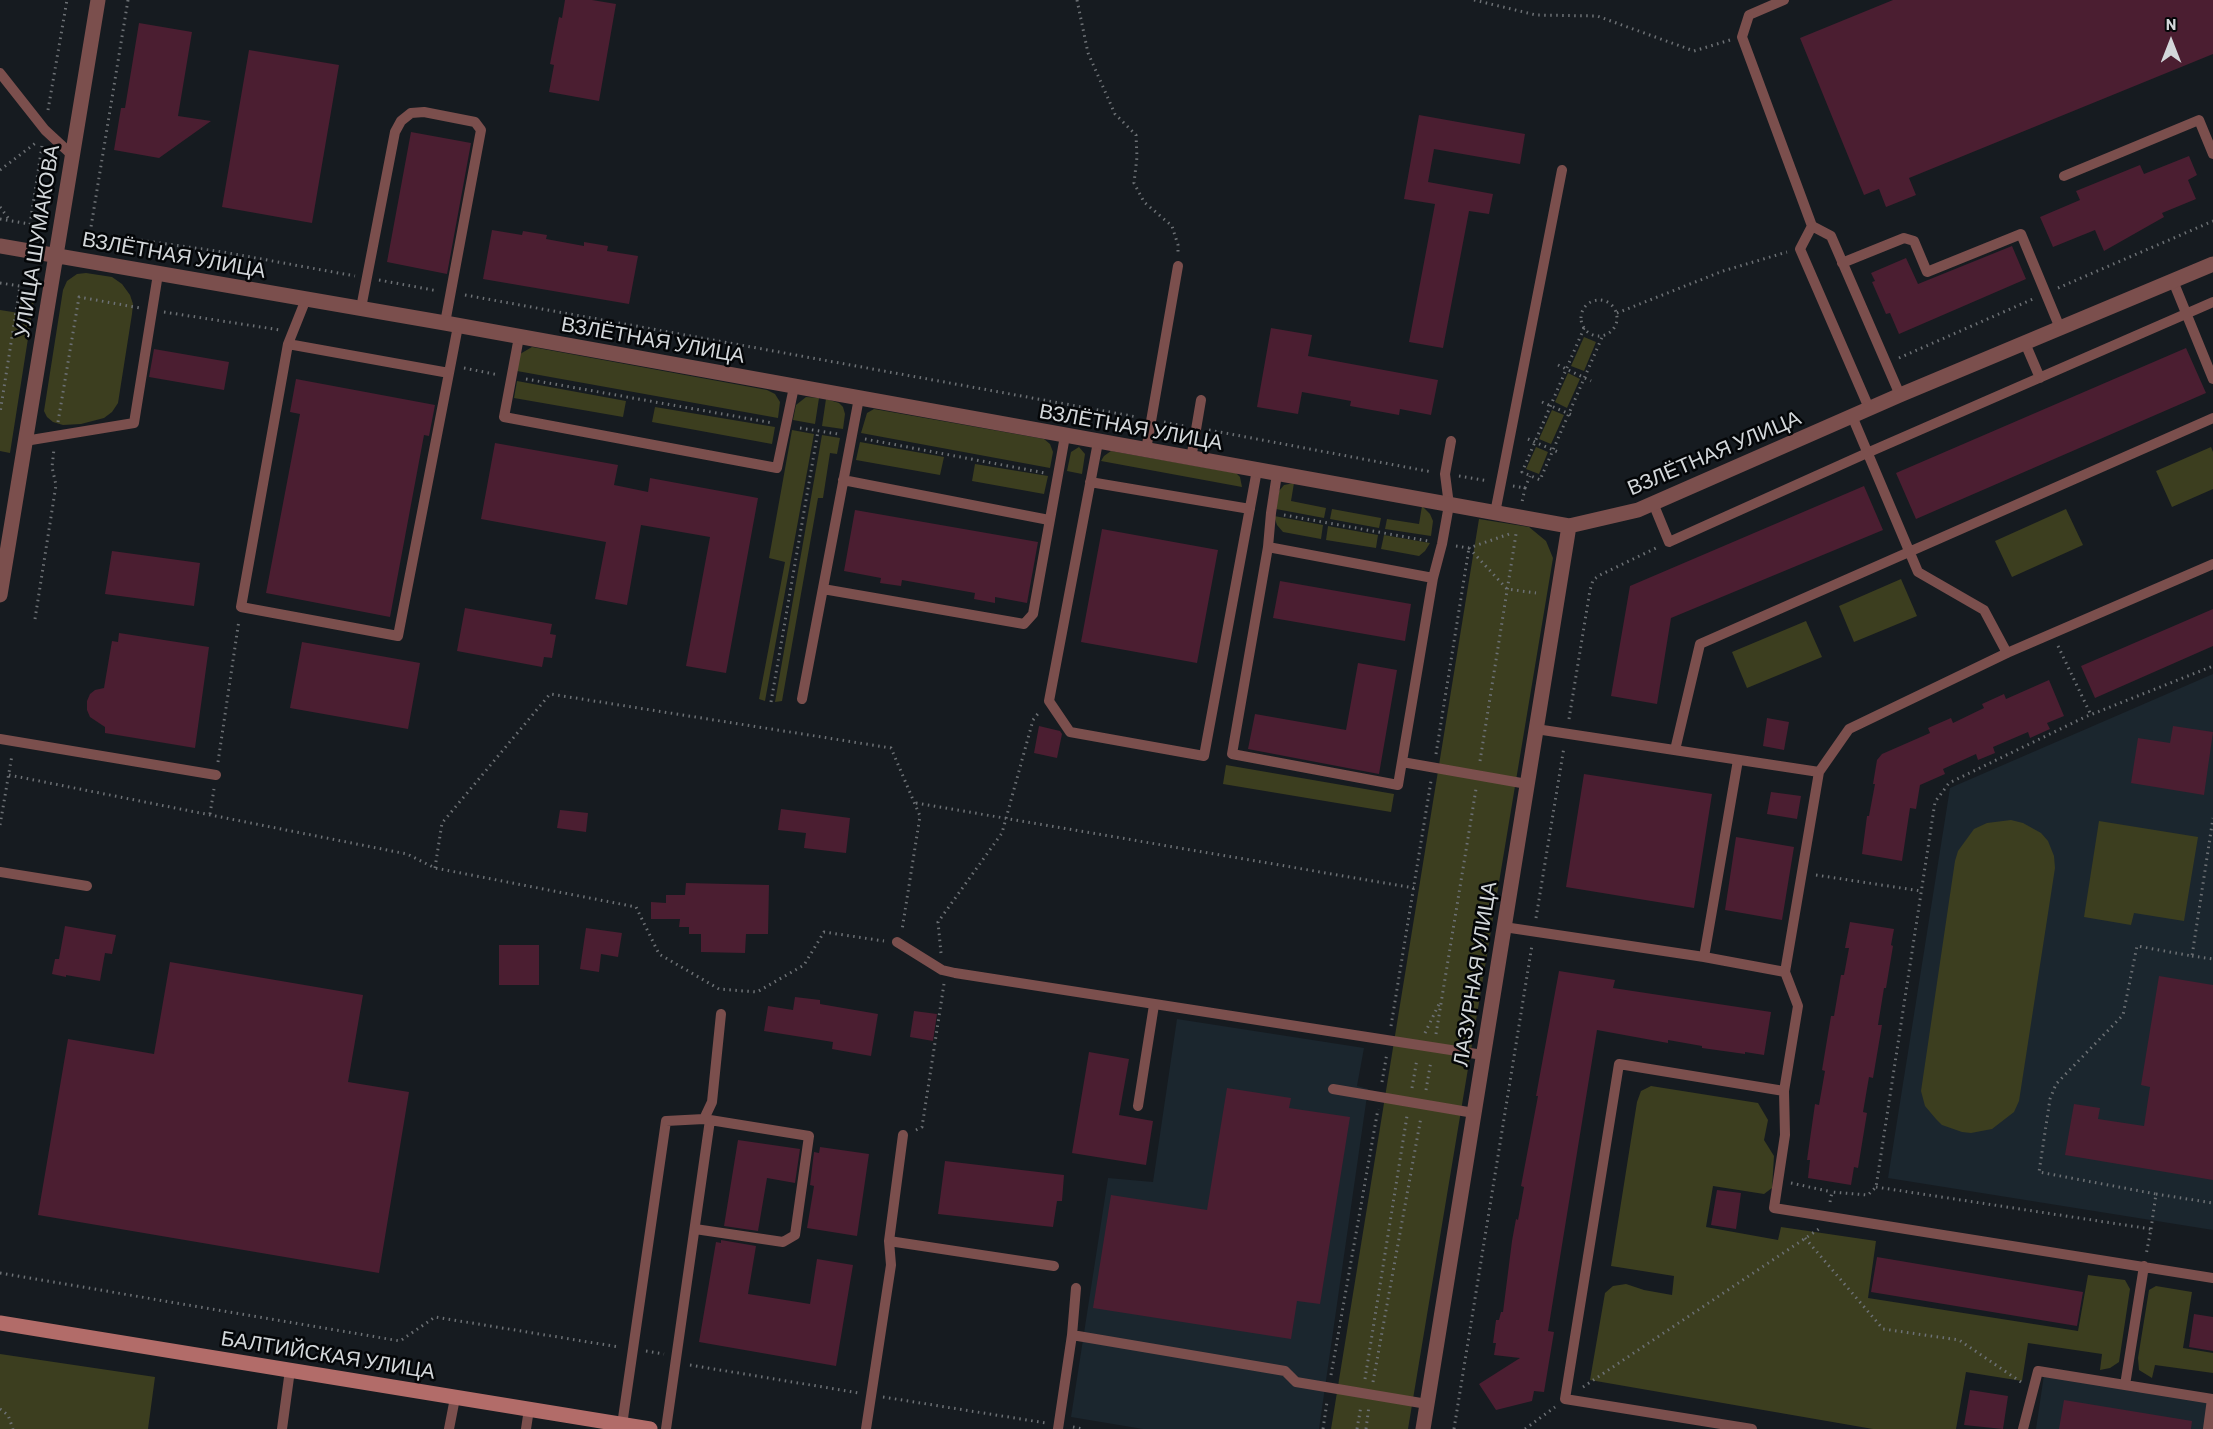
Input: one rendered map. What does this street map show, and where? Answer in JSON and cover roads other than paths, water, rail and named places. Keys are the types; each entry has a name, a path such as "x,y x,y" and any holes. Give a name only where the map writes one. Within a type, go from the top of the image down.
{"main road":[{"name":"БАЛТИЙСКАЯ УЛИЦА","path":"0,1323 650,1429"}],"street":[{"name":"УЛИЦА ШУМАКОВА","path":"0,595 98,0"},
{"name":"ВЗЛЁТНАЯ УЛИЦА","path":"0,246 361,308 1569,526 1638,510 1899,395 2213,264"},
{"name":"ЛАЗУРНАЯ УЛИЦА","path":"1423,1429 1569,526"}],"lane":[{"path":"1784,0 1749,15 1742,37 1812,226 1831,236 1899,395"},
{"path":"0,73 45,129 72,155"},
{"path":"306,299 288,344 240,607 398,636 449,373 450,293 481,129 475,122 424,112 411,113 401,121 395,132 361,308"},
{"path":"2064,176 2199,120 2213,154"},
{"path":"1495,513 1562,170"},
{"path":"1812,226 1800,249 1869,408"},
{"path":"1842,263 1904,238 1914,241 1927,272 2021,234 2060,328"},
{"path":"1146,450 1178,266"},
{"path":"25,441 134,423 158,274"},
{"path":"2173,281 2213,379"},
{"path":"1653,503 1669,542 2213,302"},
{"path":"519,337 504,417 777,468 794,387"},
{"path":"2025,343 2040,378"},
{"path":"288,344 449,373"},
{"path":"802,699 859,398"},
{"path":"1191,459 1201,400"},
{"path":"1852,416 1918,572 1984,610 2007,653"},
{"path":"1675,750 1700,644 2213,418"},
{"path":"823,589 1024,624 1033,614 1065,436"},
{"path":"1277,474 1268,547 1232,754 1398,785 1433,578 1449,505 1445,474 1451,441"},
{"path":"1098,442 1049,701 1070,732 1204,756 1257,470"},
{"path":"843,480 1049,520"},
{"path":"1090,482 1250,509"},
{"path":"1268,547 1433,578"},
{"path":"2213,564 2007,653 1849,729 1819,772 1785,972 1798,1006 1784,1091 1785,1135 1773,1208 2213,1278"},
{"path":"1536,729 1819,772"},
{"path":"0,739 216,775"},
{"path":"1704,957 1738,760"},
{"path":"1402,762 1527,784"},
{"path":"0,872 87,885"},
{"path":"1504,927 1704,957 1785,972"},
{"path":"898,943 942,970 1484,1055"},
{"path":"1138,1106 1154,1005"},
{"path":"666,1429 695,1229 707,1120 712,1102 721,1014"},
{"path":"1752,1429 1565,1399 1619,1064 1784,1091"},
{"path":"1333,1089 1474,1113"},
{"path":"622,1425 666,1121 707,1120 809,1136 795,1235 783,1242 695,1229"},
{"path":"866,1429 891,1265 889,1241 903,1135"},
{"path":"889,1241 1054,1266"},
{"path":"2125,1385 2144,1266"},
{"path":"1058,1429 1077,1288"},
{"path":"1072,1335 1285,1371 1296,1382 1427,1404"},
{"path":"282,1429 290,1370"},
{"path":"2023,1429 2038,1371 2212,1399 2208,1429"},
{"path":"449,1429 455,1398"},
{"path":"526,1429 529,1409"}]}
